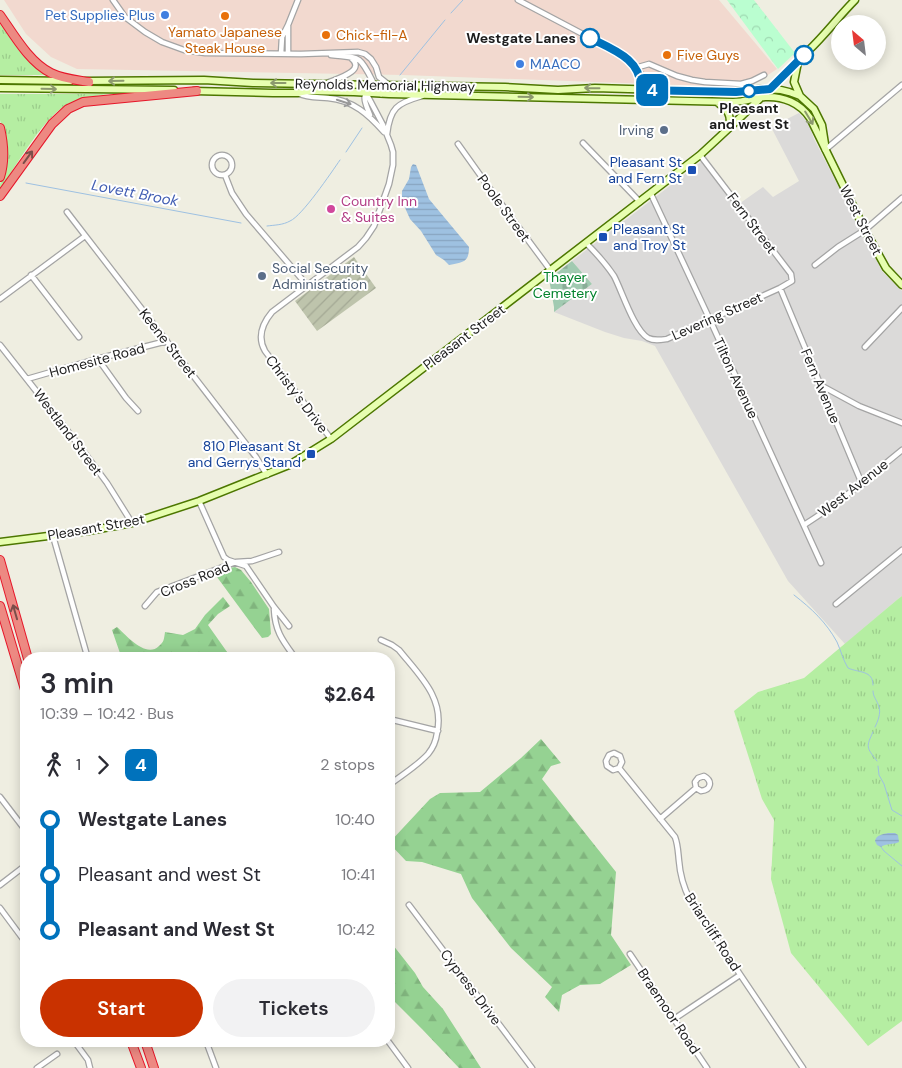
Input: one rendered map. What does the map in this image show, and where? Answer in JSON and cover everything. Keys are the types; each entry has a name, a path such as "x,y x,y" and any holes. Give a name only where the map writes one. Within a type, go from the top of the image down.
{"highway":[{"path":"0,15 25,50 38,64 50,73 89,82"},
{"path":"0,196 52,124 68,109 83,102 197,91"},
{"path":"0,128 3,140 0,177"},
{"path":"0,560 26,652"},
{"path":"0,606 20,673"},
{"path":"133,1047 141,1068"},
{"path":"147,1047 154,1068"}],"main road":[{"name":"Pleasant Street","path":"0,542 88,531 132,523 199,501 297,461 331,439 700,155 798,62 855,0"},
{"path":"798,62 794,82 800,96"},
{"name":"Reynolds Memorial Highway","path":"0,80 89,82 173,80 327,83 363,88 381,94 717,102 741,102 760,98"},
{"name":"Reynolds Memorial Highway","path":"0,88 297,93 354,92 363,88 389,84 558,90 585,88 736,92 770,89"},
{"path":"770,89 784,90 800,96"},
{"name":"West Street","path":"800,96 818,116 822,125 826,150"},
{"name":"West Street","path":"760,98 772,97 793,102 810,118 865,230 886,268 902,285"},
{"path":"717,102 729,114 730,122 727,130"}],"street":[{"path":"113,0 125,17 145,32 162,42 184,50 206,53 361,53 371,59 381,80 389,84"},
{"path":"282,54 282,37 298,0"},
{"path":"518,0 620,54 655,84 669,90"},
{"path":"288,25 288,54"},
{"path":"315,54 357,58 362,61 381,94"},
{"path":"327,83 353,71 356,64 350,57"},
{"path":"637,70 649,64 692,80 741,84 764,75"},
{"path":"637,70 641,81 640,100"},
{"path":"363,88 369,90 375,86 378,74"},
{"path":"826,150 902,85"},
{"name":"Christy's Drive","path":"363,88 364,101 371,118"},
{"name":"Christy's Drive","path":"331,439 267,354 261,342 261,335 269,316 280,305 358,247 370,234 374,226 389,184 393,165 393,152 383,125 363,88"},
{"name":"Christy's Drive","path":"297,93 306,97 343,100 357,107 371,118 386,135"},
{"path":"386,135 390,118 399,105 427,95"},
{"path":"583,143 640,202"},
{"name":"Poole Street","path":"458,144 550,271"},
{"path":"224,155 230,158 232,168 225,175 216,174 212,169 213,160 217,156 224,155"},
{"name":"Fern Street","path":"700,155 791,274 792,281 780,288"},
{"path":"225,175 232,193 246,214 307,285"},
{"name":"Tilton Avenue","path":"651,194 821,563"},
{"path":"814,265 865,230 902,198"},
{"name":"Keene Street","path":"67,212 256,457 267,474"},
{"path":"0,299 85,236"},
{"name":"Levering Street","path":"586,243 613,275 640,329 648,338 656,341 667,339 780,288"},
{"path":"31,276 79,337"},
{"name":"Fern Avenue","path":"780,288 862,484"},
{"path":"864,348 902,308"},
{"name":"Homesite Road","path":"27,379 166,341"},
{"name":"Westland Street","path":"0,345 102,477 132,523"},
{"path":"98,359 126,398 138,411"},
{"path":"822,386 859,406 902,423"},
{"name":"West Avenue","path":"804,525 862,484 902,450"},
{"path":"199,501 224,557 246,566 289,626"},
{"path":"53,536 86,652"},
{"path":"836,604 902,550"},
{"name":"Cross Road","path":"145,606 157,592 236,562 252,561 279,552"},
{"path":"274,607 277,629 291,652"},
{"path":"381,640 399,650 431,691 436,700 439,720 435,742 428,754 395,780"},
{"path":"395,720 438,730"},
{"name":"Briarcliff Road","path":"619,768 675,837 682,881 687,894 803,1068"},
{"path":"660,819 696,788"},
{"path":"0,797 20,823"},
{"path":"0,885 20,869"},
{"name":"Cypress Drive","path":"410,906 532,1068"},
{"path":"0,908 20,935"},
{"name":"Braemoor Road","path":"630,954 707,1068"},
{"path":"674,1020 740,974"},
{"path":"78,1047 88,1060 90,1068"},
{"path":"208,1047 216,1068"},
{"path":"392,1047 408,1068"},
{"path":"37,1068 57,1054"}],"shaded area":[{"path":"4,0 719,0 777,69 757,82 737,86 705,86 403,75 77,69 51,57 26,34"},
{"path":"799,113 808,122 814,139 882,271 902,291 902,596 845,644 788,581 655,346 605,332 554,312 592,284 572,261 701,162 736,206 763,187 773,197 799,181 771,127"},
{"path":"354,257 376,288 317,331 295,301"}],"green space":[{"path":"727,0 754,0 795,53 778,69"},
{"path":"0,24 23,56 49,75 0,75"},
{"path":"0,94 108,94 79,99 61,109 41,129 0,190 6,166 5,141 0,120"},
{"name":"Thayer Cemetery","path":"572,261 592,284 554,312 549,279"},
{"path":"235,567 241,570 251,582 269,609 271,634 268,637 262,638 214,573"},
{"path":"902,596 902,1021 868,1046 791,953 771,879 774,820 762,799 734,711 758,692 804,678"},
{"path":"223,597 230,606 218,614 208,625 227,652 120,652 112,630 117,627 136,644 148,650 154,649 162,643 165,632 183,635 195,629 205,615"},
{"path":"541,739 561,763 551,766 542,779 616,872 611,935 631,965 600,984 580,985 562,995 559,1012 545,997 552,987 511,948 472,898 461,874 422,862 406,861 395,849 395,837 430,799 440,793 480,792"},
{"path":"395,948 415,973 423,987 443,1009 481,1068 459,1068 395,1002"}],"water":[{"path":"413,164 416,165 429,199 469,247 468,256 464,261 449,265 436,255 421,231 410,219 402,201 402,191 409,179"},
{"path":"888,833 898,835 899,842 881,847 877,845 875,841 877,837"}],"waterway":[{"name":"Lovett Brook","path":"451,13 463,0"},
{"name":"Lovett Brook","path":"400,75 445,20"},
{"name":"Lovett Brook","path":"346,152 362,128"},
{"name":"Lovett Brook","path":"267,226 279,225 290,221 302,211 340,160"},
{"name":"Lovett Brook","path":"26,183 241,223"},
{"path":"794,595 813,611 828,628 837,642 848,668 868,674 873,685"},
{"path":"873,691 880,709 875,727"},
{"path":"873,732 868,747 877,761"},
{"path":"878,766 879,775 884,784 892,810 902,816"},
{"path":"881,847 902,866"}],"bus line":[{"name":"4","path":"590,38 620,54 633,64 639,72 640,90 736,92 770,89 804,55"}],"place":[{"name":"Pet Supplies Plus","path":"165,15"},
{"name":"Yamato Japanese Steak House","path":"225,16"},
{"name":"Chick-fil-A","path":"326,35"},
{"name":"Westgate Lanes","path":"590,38"},
{"name":"Five Guys","path":"667,55"},
{"name":"MAACO","path":"520,64"},
{"name":"Pleasant and west St","path":"749,91"},
{"name":"Irving","path":"664,130"},
{"name":"Pleasant St and Fern St","path":"692,170"},
{"name":"Country Inn & Suites","path":"331,209"},
{"name":"Pleasant St and Troy St","path":"603,237"},
{"name":"Social Security Administration","path":"262,276"},
{"name":"810 Pleasant St and Gerrys Stand","path":"311,454"}]}
